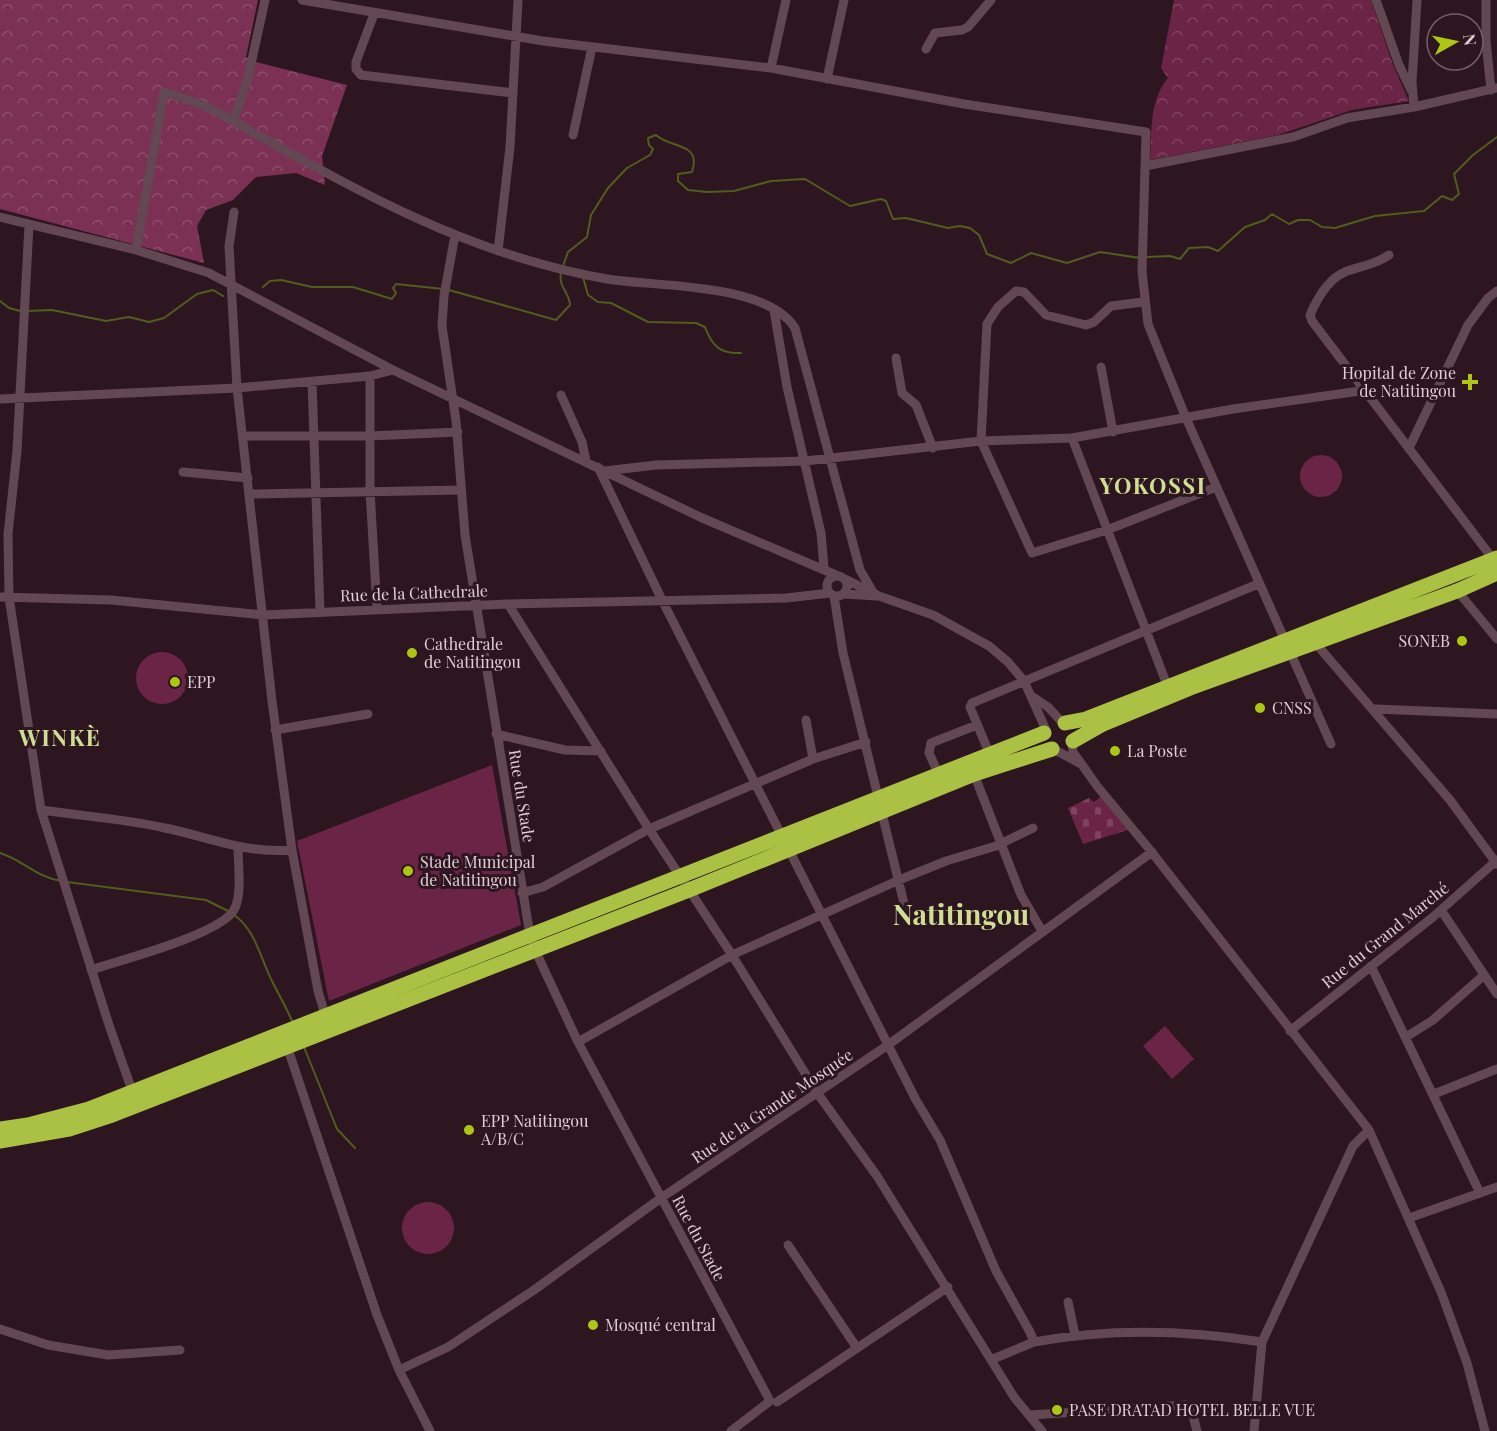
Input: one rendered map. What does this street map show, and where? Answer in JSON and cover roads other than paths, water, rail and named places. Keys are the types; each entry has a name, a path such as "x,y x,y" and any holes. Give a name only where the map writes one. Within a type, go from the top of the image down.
{"highway":[{"path":"880,805 939,775 1045,731 1054,722 1086,719 1170,691 1452,585 1496,564"},
{"path":"0,1129 135,1099 880,805 974,774 1055,750 1066,749 1072,742 1103,724 1170,691"},
{"path":"1063,722 1073,733 1072,742"},
{"path":"1045,731 1047,744 1055,750"},
{"path":"0,1141 88,1124 135,1099"}],"street":[{"path":"233,121 248,78 265,0"},
{"path":"302,0 374,14 515,36 771,68 964,104 1146,132 1143,302 1151,333 1258,584 1331,744"},
{"path":"498,251 513,93 518,0"},
{"path":"771,68 786,0"},
{"path":"827,79 844,0"},
{"path":"926,49 935,33 962,30 968,27 991,0"},
{"path":"1376,0 1399,65 1412,91"},
{"path":"1414,107 1412,91 1417,0"},
{"path":"1145,166 1293,137 1347,118 1414,107 1494,89 1486,41 1486,0"},
{"path":"374,14 356,62 356,69 361,75 513,93"},
{"path":"573,135 592,47"},
{"path":"136,250 164,92 203,105 371,198 498,251 585,275 723,292 774,310 786,317 795,328 828,458 860,570 876,594"},
{"path":"234,212 229,232 237,388 275,730 292,850 328,1022"},
{"path":"0,217 136,250 209,273 393,370 700,517 824,568 876,594 924,611 976,638 1002,656 1024,681 1033,697 1045,731"},
{"path":"29,225 20,399 4,597 41,810 91,970 135,1099"},
{"name":"Rue du Stade","path":"455,235 445,288 442,326 458,432 461,490 474,605 522,893 533,943 578,1042 770,1401 731,1431"},
{"path":"1389,255 1373,264 1343,273 1325,289 1310,315 1318,332 1366,390 1496,564"},
{"path":"1143,302 1112,306 1094,322 1086,325 1046,315 1024,292 1016,291 998,307 987,324 981,441 1032,553 1107,530 1216,487"},
{"path":"1409,448 1468,325 1488,297 1497,291"},
{"path":"774,310 787,387 821,533 824,568"},
{"path":"896,358 902,393 915,405 933,448"},
{"path":"1101,367 1113,432"},
{"path":"0,399 237,388 370,376 393,370"},
{"path":"370,376 370,491 377,609"},
{"path":"312,382 320,612"},
{"path":"601,469 677,464 805,461 981,441 1072,438 1366,390"},
{"path":"561,395 582,442 586,461"},
{"path":"243,436 370,436 458,432"},
{"path":"1072,438 1170,691"},
{"path":"601,469 662,600 888,1044 940,1140 996,1271 1034,1342"},
{"path":"183,472 248,478"},
{"path":"250,494 461,490"},
{"path":"841,577 828,580 836,594 843,653 908,920"},
{"path":"836,594 847,588 841,577"},
{"path":"990,755 970,704 1258,584"},
{"path":"1452,585 1497,639"},
{"name":"Rue de la Cathedrale","path":"4,597 111,600 263,615 474,605 876,594"},
{"path":"508,604 818,1094 877,1176 993,1359 1014,1397 1042,1431"},
{"path":"1312,638 1375,709 1450,800 1496,862"},
{"path":"1033,697 1048,707 1063,722"},
{"path":"1375,709 1497,714"},
{"path":"275,730 368,714"},
{"path":"806,720 813,759"},
{"path":"939,775 929,753 931,743 977,725"},
{"path":"496,734 565,750 601,752"},
{"path":"522,893 543,887 649,829 758,785 813,759 866,742"},
{"path":"1072,742 1073,752 1081,764 1369,1130 1409,1218 1462,1349 1485,1431"},
{"path":"1055,750 1081,764"},
{"path":"974,774 1021,895 1042,931"},
{"path":"41,810 165,828 238,848 266,851 292,850"},
{"path":"578,1042 732,955 898,880 1000,843 1033,828"},
{"path":"91,970 208,931 225,920 235,908 238,848"},
{"name":"Rue de la Grande Mosquée","path":"399,1370 467,1335 587,1253 661,1198 818,1094 1152,852"},
{"name":"Rue du Grand Marché","path":"1290,1031 1441,910 1496,862"},
{"path":"1441,910 1497,994"},
{"path":"1371,966 1479,1191"},
{"path":"1406,1037 1433,1020 1483,976"},
{"path":"296,1037 377,1315 399,1370 430,1431"},
{"path":"1434,1094 1497,1069"},
{"path":"1254,1431 1262,1342 1353,1146 1369,1130"},
{"path":"1409,1218 1479,1191 1497,1187"},
{"path":"788,1245 857,1348"},
{"path":"777,1402 948,1287"},
{"path":"1068,1302 1075,1335"},
{"path":"0,1329 48,1344 108,1355 180,1350"},
{"path":"993,1359 1034,1342 1075,1335 1156,1331 1262,1342"},
{"path":"1031,1415 1186,1405 1191,1408 1197,1431"}],"waterway":[{"path":"563,266 568,252 587,237 591,215 608,188 627,168 650,155 653,149 649,145 648,138 656,135 689,151 693,156 692,172 678,174 678,181 688,190 734,191 771,181 805,179 850,206 881,199 886,201 893,219 906,218 948,228 960,226 970,228 979,235 987,254 1011,263 1031,253 1067,263 1100,252 1140,258"},
{"path":"1146,257 1170,256 1180,259 1189,248 1208,247 1218,251 1245,227 1265,220 1272,214 1289,224 1298,220 1310,220 1322,227 1335,228 1375,216 1424,211 1442,196 1452,200 1459,194 1454,174 1473,155 1497,137"},
{"path":"449,290 556,320 570,305 561,282 561,273"},
{"path":"583,277 588,295 598,302 611,303 648,322 696,323 705,327 718,348 741,353"},
{"path":"263,287 270,281 281,280 312,287 353,287 392,299 396,293 393,288 396,284 443,289"},
{"path":"26,311 52,310 106,321 129,317 149,322 164,318 197,294 213,290 223,296"},
{"path":"0,301 9,308 20,311"},
{"path":"0,853 37,873 62,881"},
{"path":"67,882 206,900 228,911"},
{"path":"233,914 247,928 257,945 293,1023"},
{"path":"304,1047 337,1129 355,1148"}],"place":[{"name":"Hopital de Zone de Natitingou","path":"1470,382"},
{"name":"SONEB","path":"1462,641"},
{"name":"Cathedrale de Natitingou","path":"412,653"},
{"name":"EPP","path":"175,682"},
{"name":"CNSS","path":"1260,708"},
{"name":"La Poste","path":"1115,751"},
{"name":"Stade Municipal de Natitingou","path":"408,871"},
{"name":"EPP Natitingou A/B/C","path":"469,1130"},
{"name":"Mosqué central","path":"593,1325"},
{"name":"PASE DRATAD HOTEL BELLE VUE","path":"1057,1410"}],"district":[{"name":"YOKOSSI","path":"1153,486"},
{"name":"WINKÈ","path":"60,738"},
{"name":"Natitingou","path":"961,915"}]}
